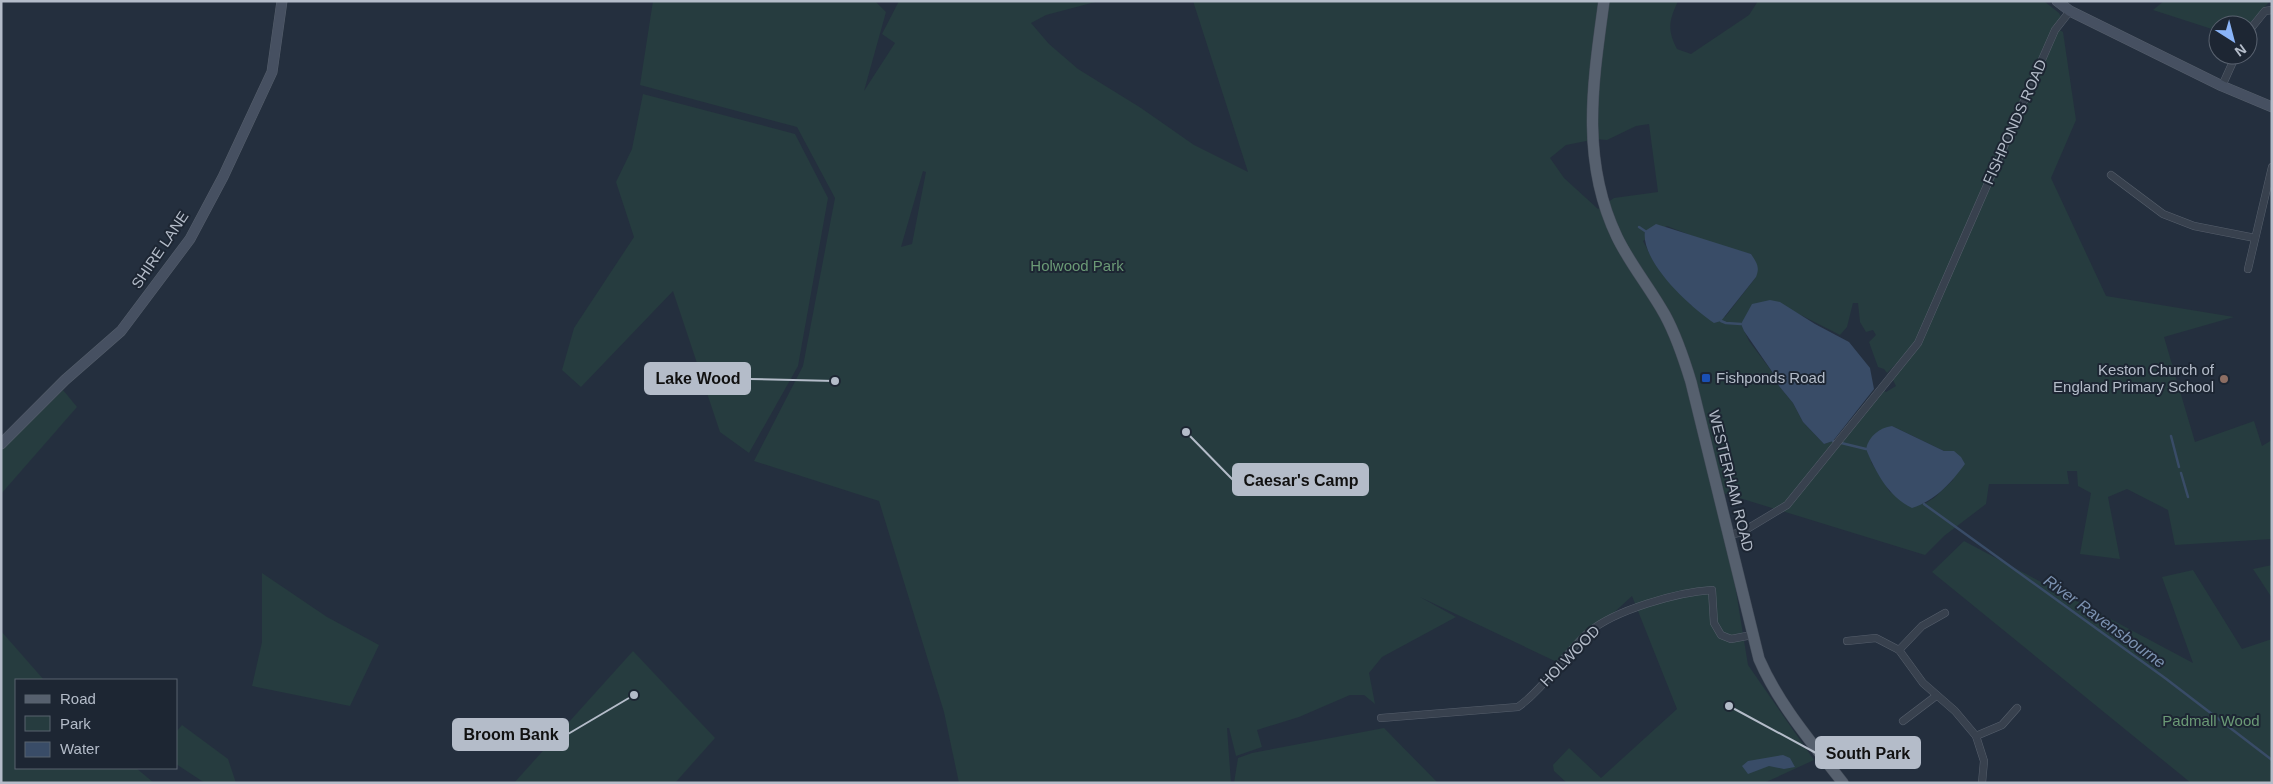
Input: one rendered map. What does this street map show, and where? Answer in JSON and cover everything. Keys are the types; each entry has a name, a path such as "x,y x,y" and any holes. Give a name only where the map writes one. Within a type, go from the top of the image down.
{"main road":[{"name":"WESTERHAM ROAD","path":"1604,1 1593,83 1591,134 1599,186 1618,238 1676,338 1691,382 1759,659 1781,702 1843,783"}],"street":[{"name":"SHIRE LANE","path":"1,444 66,380 121,332 190,239 272,72 282,1"},
{"path":"2057,1 2070,11 2222,86 2272,107"},
{"path":"2258,20 2265,11 2272,10"},
{"name":"FISHPONDS ROAD","path":"1730,535 1742,532 1787,505 1918,343 2055,30 2070,11"},
{"path":"2222,86 2231,65"},
{"path":"2248,269 2272,167"},
{"path":"2111,175 2163,214 2194,226 2255,238"},
{"name":"HOLWOOD","path":"1381,718 1518,707 1533,697 1540,685 1589,632 1611,618 1696,591 1712,590 1714,623 1721,635 1731,639 1752,635"},
{"path":"1899,650 1922,626 1945,613"},
{"path":"1848,641 1876,638 1899,650 1923,684 1955,711 1976,736 1984,761 1982,783"},
{"path":"1902,721 1936,696"},
{"path":"1976,736 2002,724 2017,708"}],"green space":[{"name":"Holwood Park","path":"653,1 875,1 886,12 864,91 895,43 882,34 899,1 1099,1 1046,15 1031,23 1049,44 1078,69 1141,108 1194,145 1248,172 1193,1 1678,1 1670,25 1672,36 1677,49 1691,54 1749,15 1758,1 2044,1 2059,13 2061,17 2055,27 2063,32 2076,120 2051,178 2106,296 2234,317 2164,337 2195,442 2254,421 2262,446 2272,440 2272,539 2175,545 2168,510 2127,489 2108,497 2120,559 2080,554 2091,493 2078,486 2077,471 2067,471 2069,484 1989,484 1986,504 1944,536 1925,555 1720,492 1748,665 1814,760 1764,783 1567,783 1554,771 1553,765 1569,748 1601,778 1677,709 1632,596 1559,663 1420,597 1456,617 1382,657 1369,673 1375,704 1364,695 1350,695 1299,717 1257,730 1262,747 1236,756 1229,728 1227,728 1231,783 959,783 944,712 879,501 754,461 803,366 835,198 797,127 640,85","holes":["1649,124 1658,192 1614,198 1598,209 1564,178 1550,158 1566,145 1596,139 1607,140 1636,126","923,171 926,172 912,244 901,247","1667,226 1718,246 1751,254 1756,277 1725,317 1691,305 1655,264 1643,241","1853,303 1858,303 1860,322 1866,332 1873,330 1876,335 1869,342 1878,367 1884,369 1887,373 1904,356 1908,361 1892,378 1896,386 1886,392 1883,390 1839,446 1833,441 1824,444 1803,422 1793,403 1779,386 1773,373 1749,341 1741,324 1789,309 1840,335 1847,327","1892,426 1944,451 1954,451 1953,480 1934,498 1924,504 1890,492 1871,462"]},
{"path":"2164,1 2270,1 2257,15 2208,15 2208,28 2153,10"},
{"path":"643,94 795,134 828,198 798,366 749,453 720,432 673,291 581,387 562,370 574,328 634,237 616,182 632,149"},
{"path":"63,390 77,407 1,494 1,451"},
{"name":"Padmall Wood","path":"1964,541 2193,663 2162,577 2193,570 2242,649 2272,639 2272,783 2191,783 1932,572"},
{"path":"2272,565 2272,598 2253,569"},
{"path":"262,573 327,617 379,645 350,706 252,686 262,642"},
{"path":"1,631 43,679 15,679 15,769 137,769 154,783 1,783"},
{"path":"633,651 715,738 675,783 514,783"},
{"path":"182,725 228,759 236,783 205,783 178,765 178,730"},
{"path":"1384,728 1438,783 1234,783 1238,758 1252,753"}],"water":[{"path":"1656,224 1751,254 1757,265 1756,277 1721,321 1714,323 1704,316 1680,295 1658,269 1650,256 1645,231"},
{"path":"1770,300 1780,302 1849,342 1870,368 1874,389 1833,441 1824,444 1803,422 1793,403 1779,386 1773,373 1744,331 1741,324 1752,304"},
{"path":"1892,426 1944,451 1954,451 1965,464 1942,491 1921,505 1912,508 1890,491 1874,467 1866,449 1875,433"},
{"path":"1783,755 1790,758 1795,767 1784,769 1769,766 1748,774 1742,766 1748,761"}],"waterway":[{"path":"1639,227 1645,231"},
{"path":"1721,321 1741,324"},
{"path":"2171,436 2179,467"},
{"path":"1833,441 1866,449"},
{"path":"2181,473 2188,497"},
{"name":"River Ravensbourne","path":"1924,504 2165,678 2272,760"}],"place":[{"name":"Fishponds Road","path":"1706,378"},
{"name":"Keston Church of England Primary School","path":"2224,379"},
{"name":"Lake Wood","path":"835,381"},
{"name":"Caesar's Camp","path":"1186,432"},
{"name":"Broom Bank","path":"634,695"},
{"name":"South Park","path":"1729,706"}]}
